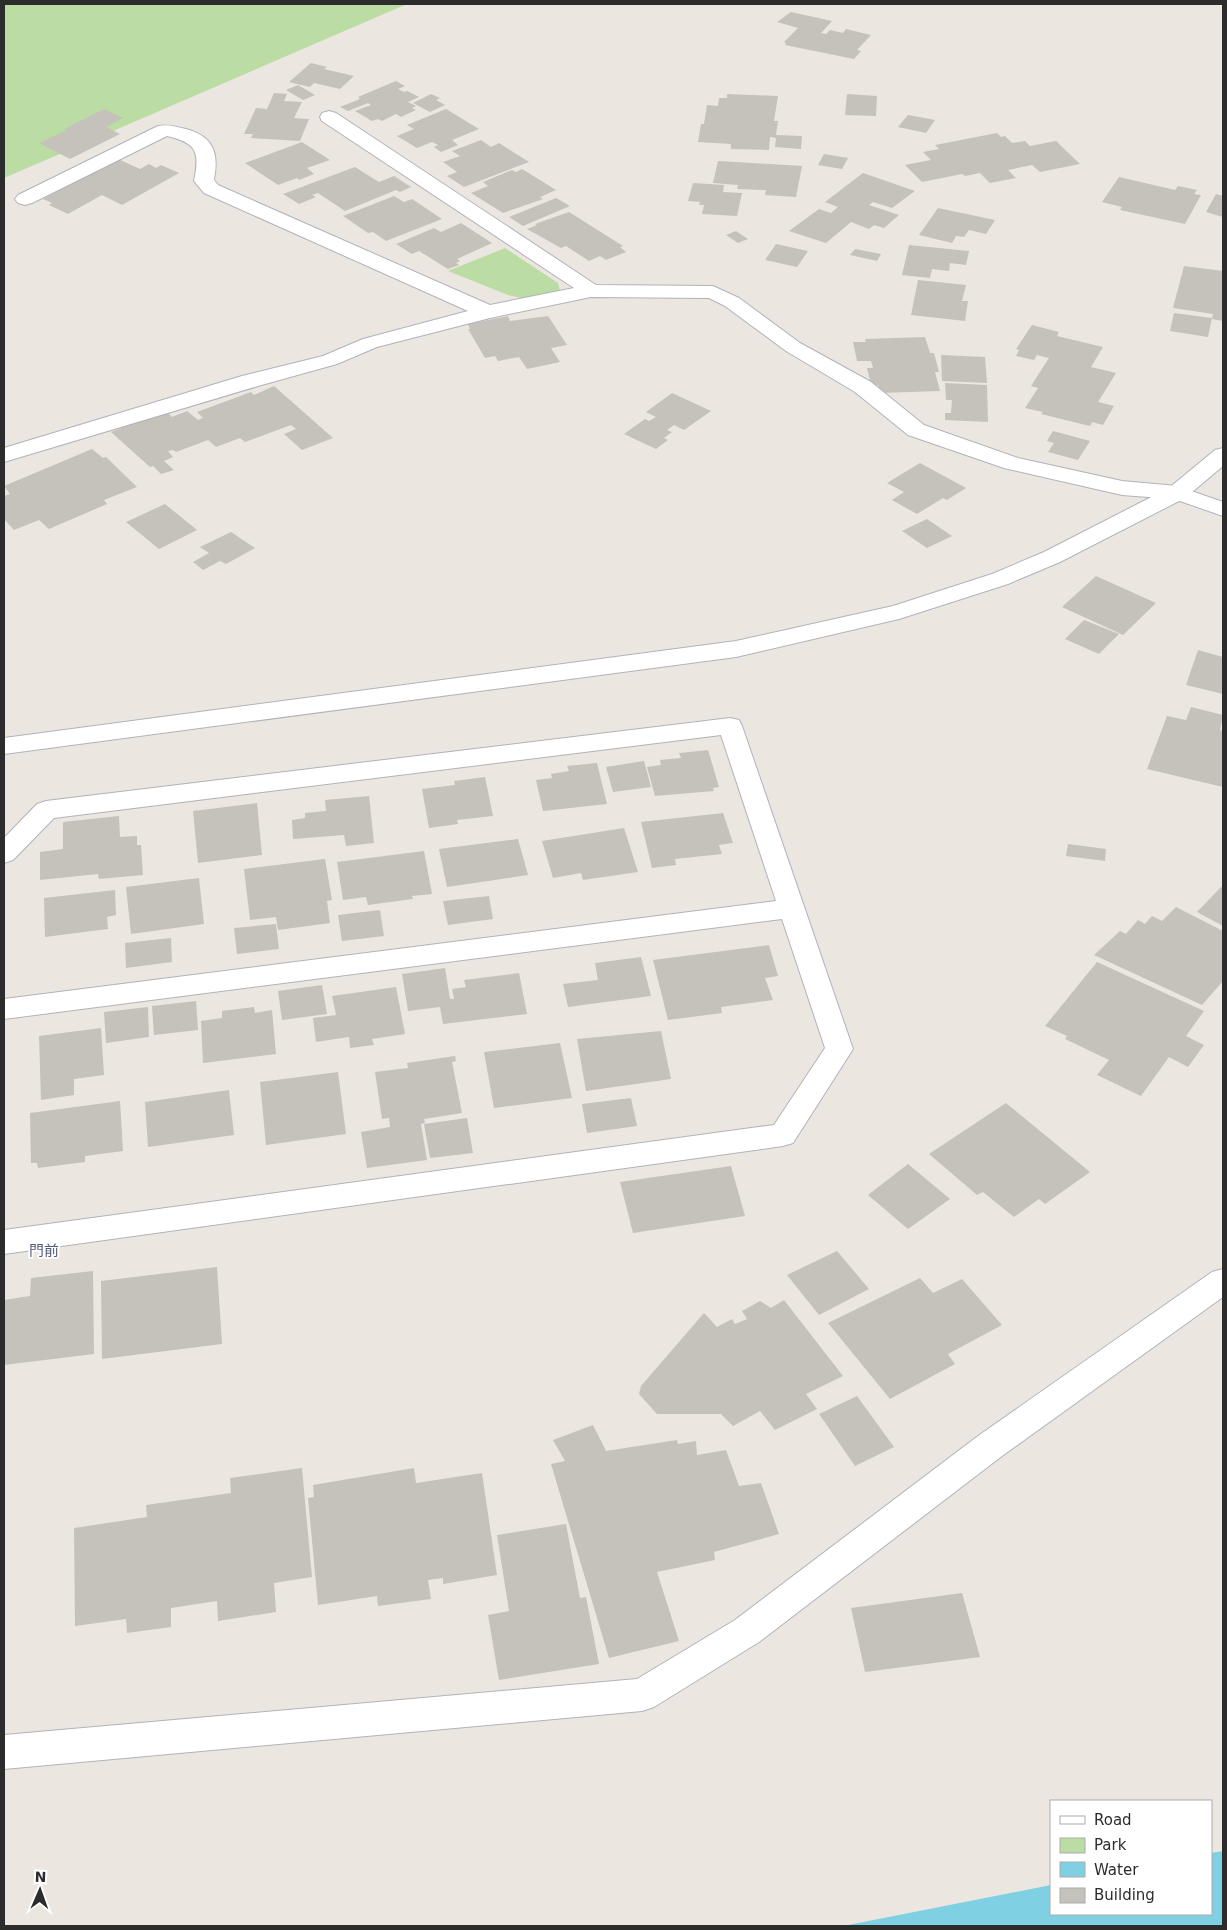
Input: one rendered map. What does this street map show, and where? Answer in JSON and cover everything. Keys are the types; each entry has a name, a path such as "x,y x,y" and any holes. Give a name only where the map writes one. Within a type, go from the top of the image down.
{"street":[{"path":"329,117 591,291"},
{"path":"25,199 165,130 182,134 199,142 208,154 208,165 204,181 211,189 488,312"},
{"path":"4,455 240,384 330,360 370,343 488,312 591,291 713,292 732,302 793,347 863,387 916,430 1012,463 1122,488 1177,493 1223,509"},
{"path":"4,746 736,649 899,612 1000,579 1052,557 1177,493 1223,455"},
{"path":"4,854 46,810 730,726 839,1049 783,1135 4,1242"},
{"path":"4,1009 792,908"},
{"path":"4,1752 642,1694 747,1631 990,1446 1223,1281"}],"green space":[{"path":"4,4 407,4 4,178"},
{"path":"505,248 558,283 560,291 534,301 508,295 448,271"}],"water":[{"path":"1223,1851 1223,1926 843,1926 1050,1885 1050,1915 1212,1915 1212,1853"}],"building":[{"path":"791,12 832,21 821,33 826,34 830,30 843,33 846,29 871,35 857,50 861,51 854,59 785,45 786,43 784,42 798,28 777,22"},
{"path":"311,63 327,67 324,69 354,76 340,89 314,83 310,87 289,82"},
{"path":"396,81 405,86 398,89 419,97 408,102 416,106 412,108 416,110 401,117 396,114 382,121 378,119 372,121 355,111 371,105 368,103 348,111 340,107 360,99 358,97"},
{"path":"298,85 315,95 303,100 286,90"},
{"path":"274,93 287,94 284,101 302,102 294,118 309,119 300,141 251,138 253,134 244,134 256,108 267,109"},
{"path":"431,94 440,98 436,100 445,105 430,112 413,103"},
{"path":"727,94 778,96 774,121 778,121 776,135 802,136 801,149 775,147 776,138 770,137 769,150 731,149 731,144 698,142 701,124 704,124 707,105 718,106 719,98 727,98"},
{"path":"847,94 877,96 876,116 845,115"},
{"path":"104,109 123,118 106,127 120,134 70,159 39,143 67,130 64,129"},
{"path":"446,109 479,129 452,140 458,145 441,152 434,147 438,145 432,142 417,148 397,136 414,129 407,125"},
{"path":"908,115 935,120 926,133 898,127"},
{"path":"997,133 1001,137 1005,136 1012,143 1025,141 1030,146 1056,141 1080,164 1040,172 1032,165 1008,170 1016,178 990,183 980,173 965,176 962,174 922,182 905,165 931,160 923,152 939,149 935,145"},
{"path":"481,140 491,147 499,143 529,162 464,187 447,176 457,172 443,162 460,156 452,151"},
{"path":"302,142 330,160 307,168 314,174 299,180 297,178 278,185 245,163"},
{"path":"824,154 848,158 842,169 818,165"},
{"path":"118,159 140,169 149,164 156,168 161,165 179,173 122,205 102,195 68,214 49,205 52,203 43,199"},
{"path":"718,161 802,166 796,197 765,195 766,190 737,189 738,185 713,183"},
{"path":"355,167 379,182 394,176 411,187 400,192 396,190 345,211 318,193 312,195 316,197 299,204 283,194"},
{"path":"522,169 556,190 540,197 543,199 503,213 471,193 488,186 483,182 512,170 516,172"},
{"path":"863,173 915,191 892,208 873,202 869,205 899,215 884,228 874,225 869,229 851,222 826,243 789,231 819,209 831,213 838,207 825,202"},
{"path":"1119,177 1175,190 1178,186 1197,190 1194,194 1201,195 1185,224 1120,210 1122,207 1102,202"},
{"path":"693,183 724,185 723,192 742,193 737,216 702,214 704,205 699,205 700,202 688,201"},
{"path":"1216,194 1223,196 1223,217 1206,212"},
{"path":"394,196 404,202 412,199 442,219 386,241 373,232 368,233 343,216"},
{"path":"556,198 570,206 523,226 509,217"},
{"path":"938,208 995,220 986,234 969,230 964,237 956,236 952,243 919,235"},
{"path":"569,212 623,246 620,247 626,252 606,260 600,256 589,261 566,246 561,248 527,229 537,225 535,224"},
{"path":"461,223 492,243 457,259 460,261 456,263 459,265 448,269 419,251 412,254 396,244 434,228 441,232"},
{"path":"736,231 748,239 738,243 726,235"},
{"path":"776,244 808,251 797,267 765,260"},
{"path":"909,245 969,251 966,265 950,263 949,271 932,269 930,278 902,275"},
{"path":"855,249 881,254 877,261 850,255"},
{"path":"1184,266 1223,271 1223,321 1212,319 1213,314 1173,308"},
{"path":"918,280 966,285 962,301 968,301 965,321 911,315"},
{"path":"1174,313 1212,318 1208,337 1170,331"},
{"path":"508,316 510,321 548,316 567,345 551,348 560,362 527,369 519,357 498,361 495,356 485,358 468,329 470,329 468,324"},
{"path":"1032,325 1059,332 1057,336 1103,347 1091,367 1116,373 1098,402 1114,406 1103,425 1092,422 1090,426 1041,414 1043,412 1025,408 1038,388 1031,386 1049,358 1037,355 1034,360 1016,356 1019,350 1016,349"},
{"path":"925,337 930,353 934,353 939,372 935,372 940,391 880,393 878,385 871,385 867,368 873,368 871,361 857,361 853,342 866,342 865,339"},
{"path":"941,355 985,357 987,383 942,381"},
{"path":"945,383 987,385 988,422 945,420 945,413 951,413 952,400 946,400"},
{"path":"274,386 333,438 302,450 284,434 296,429 291,425 245,442 240,438 216,447 208,440 176,452 173,450 168,451 173,457 164,461 174,470 161,474 153,466 150,467 111,432 166,411 172,417 187,411 198,420 203,418 197,412 251,392 254,395"},
{"path":"672,393 711,411 684,430 674,425 667,430 672,432 664,438 668,440 656,449 624,434 645,419 649,421 656,417 646,412"},
{"path":"1053,431 1090,441 1078,460 1048,452 1054,443 1047,441"},
{"path":"92,449 103,458 106,457 137,487 104,500 107,504 49,529 39,520 14,530 4,519 4,496 10,494 4,486"},
{"path":"920,463 966,488 947,500 943,498 917,514 892,500 904,492 887,483"},
{"path":"165,504 197,530 159,549 126,522"},
{"path":"927,519 952,536 927,548 902,531"},
{"path":"231,532 255,548 226,564 220,561 203,570 193,562 209,553 200,547"},
{"path":"1096,576 1156,603 1123,635 1062,607"},
{"path":"1084,620 1119,634 1099,654 1065,639"},
{"path":"1198,650 1223,657 1223,694 1186,685"},
{"path":"1191,707 1223,715 1220,730 1223,731 1223,787 1147,769 1167,716 1186,720"},
{"path":"708,750 719,787 713,788 714,791 655,796 647,767 661,765 660,760 681,758 679,753"},
{"path":"644,761 651,787 613,792 606,767"},
{"path":"597,763 607,804 543,811 536,780 552,778 551,774 569,771 567,766"},
{"path":"485,777 493,816 457,820 458,824 429,828 422,789 455,785 454,781"},
{"path":"369,796 374,843 346,846 344,835 293,839 292,820 305,818 305,813 326,811 325,800"},
{"path":"257,803 262,855 198,863 193,811"},
{"path":"723,813 733,843 719,845 722,854 675,859 676,865 652,868 641,822"},
{"path":"119,816 120,837 137,836 137,845 141,845 143,875 99,879 98,874 40,880 40,852 63,849 63,822"},
{"path":"624,828 638,872 583,880 581,873 553,878 542,841"},
{"path":"518,839 528,875 447,887 439,849"},
{"path":"1068,844 1106,849 1105,861 1066,856"},
{"path":"424,851 432,894 412,896 413,899 368,905 366,897 343,900 337,862"},
{"path":"325,859 332,900 327,901 330,923 278,930 276,917 250,920 244,869"},
{"path":"199,878 204,924 131,934 126,887"},
{"path":"1223,885 1223,926 1197,912"},
{"path":"115,890 116,915 107,917 108,929 45,937 44,898"},
{"path":"489,896 493,919 448,925 443,901"},
{"path":"1176,907 1223,931 1223,981 1202,1005 1094,955 1120,931 1126,934 1138,920 1145,924 1152,916 1162,921"},
{"path":"380,910 384,936 342,941 338,915"},
{"path":"276,924 279,949 237,954 234,928"},
{"path":"171,938 172,962 126,968 125,943"},
{"path":"769,945 778,976 765,978 773,1000 721,1007 722,1013 668,1020 653,960"},
{"path":"641,957 651,996 568,1007 563,984 598,980 595,963"},
{"path":"1097,962 1204,1011 1186,1036 1204,1045 1188,1067 1169,1057 1141,1096 1097,1075 1109,1060 1065,1039 1067,1036 1045,1026"},
{"path":"445,968 450,999 454,999 452,989 466,987 464,980 519,973 527,1014 443,1024 440,1007 408,1011 402,974"},
{"path":"322,985 327,1014 282,1020 278,991"},
{"path":"396,987 405,1034 372,1039 374,1045 350,1048 349,1037 316,1042 313,1018 336,1015 332,996"},
{"path":"196,1001 198,1030 154,1035 152,1006"},
{"path":"148,1007 149,1037 106,1043 104,1012"},
{"path":"254,1007 255,1013 272,1010 276,1054 203,1063 201,1021 222,1018 222,1011"},
{"path":"101,1028 104,1075 74,1079 74,1095 41,1100 39,1036"},
{"path":"661,1031 671,1079 586,1091 577,1039"},
{"path":"560,1043 572,1098 494,1108 484,1052"},
{"path":"455,1056 456,1061 452,1062 462,1113 424,1119 425,1123 421,1124 427,1160 367,1168 361,1132 390,1127 389,1118 382,1119 375,1072 408,1068 407,1063"},
{"path":"338,1072 346,1134 266,1145 260,1082"},
{"path":"229,1090 234,1135 148,1147 145,1102"},
{"path":"631,1098 637,1126 587,1133 582,1104"},
{"path":"120,1101 123,1151 85,1156 85,1162 38,1168 37,1163 31,1163 30,1113"},
{"path":"1006,1103 1090,1172 1045,1204 1039,1199 1014,1217 983,1192 977,1195 929,1154"},
{"path":"467,1118 473,1153 430,1158 424,1124"},
{"path":"908,1164 950,1199 908,1229 868,1195"},
{"path":"731,1166 745,1216 633,1233 620,1182"},
{"path":"837,1251 869,1289 819,1315 787,1275"},
{"path":"217,1267 222,1344 102,1359 101,1281"},
{"path":"93,1271 94,1354 4,1365 4,1300 30,1296 31,1278"},
{"path":"920,1278 933,1293 962,1279 1002,1325 948,1354 955,1364 890,1399 828,1323"},
{"path":"784,1300 843,1376 806,1394 817,1409 775,1430 760,1411 733,1426 721,1414 657,1414 639,1394 641,1386 704,1313 717,1327 732,1319 735,1324 747,1319 742,1311 760,1301 771,1308"},
{"path":"857,1396 894,1447 855,1466 819,1414"},
{"path":"593,1425 606,1451 677,1440 678,1444 696,1441 697,1455 726,1450 739,1486 761,1483 779,1534 714,1552 715,1560 657,1572 679,1641 609,1658 551,1464 565,1461 553,1440"},
{"path":"302,1468 312,1577 274,1583 276,1612 218,1621 217,1601 171,1608 171,1627 127,1633 126,1619 75,1626 74,1528 147,1517 146,1505 231,1493 230,1478"},
{"path":"414,1468 416,1483 482,1473 497,1575 443,1584 443,1578 428,1580 431,1599 378,1606 377,1596 318,1605 308,1498 314,1497 313,1485"},
{"path":"566,1524 580,1598 586,1597 599,1664 499,1680 488,1615 509,1611 497,1535"},
{"path":"962,1593 980,1657 865,1672 851,1608"}],"district":[{"name":"門前","path":"44,1251"}]}
